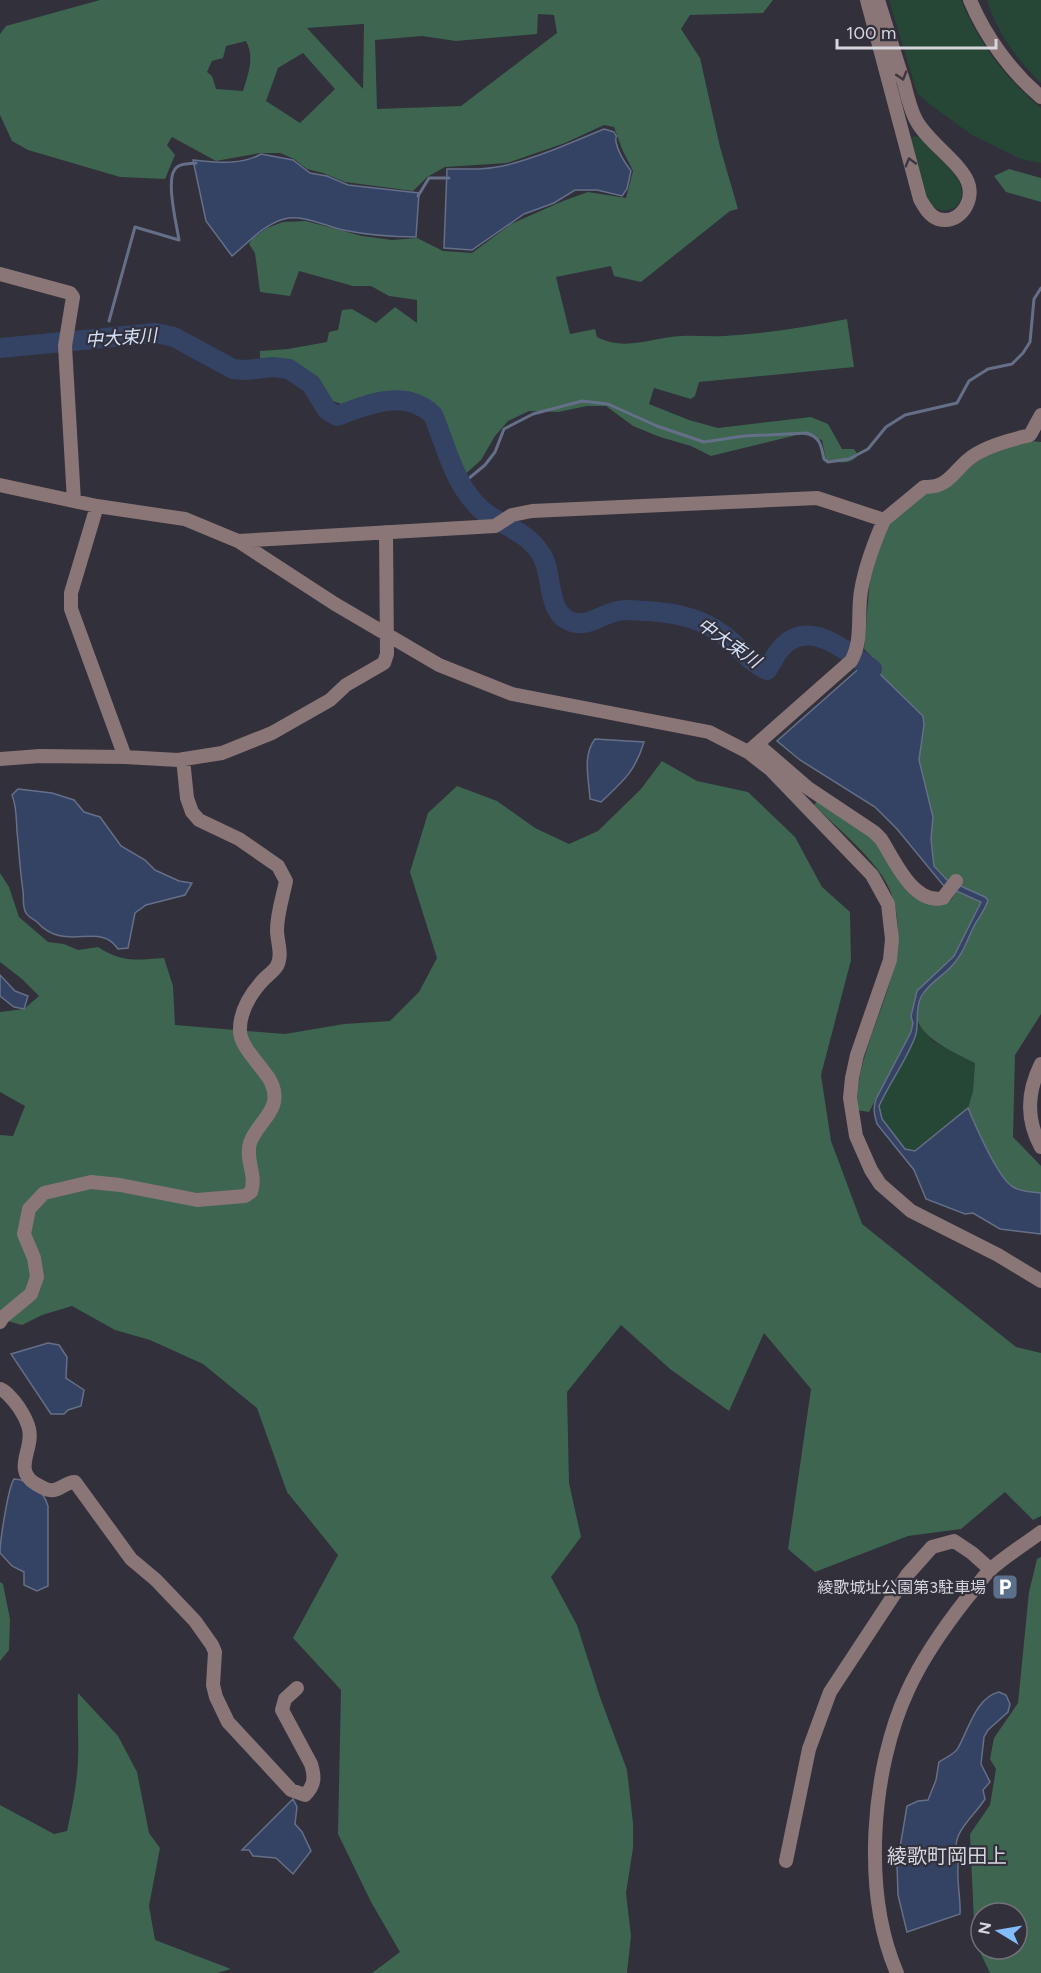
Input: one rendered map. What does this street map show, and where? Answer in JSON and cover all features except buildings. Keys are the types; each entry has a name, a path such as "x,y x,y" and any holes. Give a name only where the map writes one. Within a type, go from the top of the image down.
{"street":[{"path":"867,0 920,199 927,211 938,219 953,218 967,207 970,197 969,186 965,175 929,138 915,118 878,0"},
{"path":"970,0 983,25 1009,64 1041,96"},
{"path":"0,274 70,293 73,300 65,341 74,501"},
{"path":"752,748 854,657 863,577 870,552 884,520 924,487 935,488 947,482 975,454 996,444 1030,435 1041,415"},
{"path":"0,485 98,506 185,519 238,541 334,604 439,665 512,694 709,732 752,748 874,832 912,886 922,895 940,899 947,895 956,881"},
{"path":"238,541 501,523 512,515 532,511 817,498 884,520"},
{"path":"98,506 71,593 71,609 125,757"},
{"path":"0,759 40,756 183,759 222,753 272,733 330,700 346,685 384,663 387,654 386,532"},
{"path":"752,748 872,875 888,903 892,939 890,960 858,1055 850,1098 856,1136 871,1170 880,1184 911,1211 998,1255 1041,1281"},
{"path":"0,1322 31,1294 37,1277 34,1258 24,1234 29,1209 44,1193 91,1182 120,1185 197,1200 245,1196 251,1192 254,1185 254,1176 248,1156 251,1142 272,1109 275,1096 271,1083 242,1040 240,1031 245,1006 254,991 277,966 280,950 277,930 286,880 278,866 238,839 199,820 192,812 187,798 183,759"},
{"path":"1041,1064 1032,1087 1029,1107 1030,1122 1041,1148"},
{"path":"0,1389 5,1391 16,1404 30,1430 24,1465 26,1475 32,1482 50,1490 57,1490 70,1482 75,1482 131,1558 156,1580 195,1621 212,1645 215,1652 213,1685 228,1722 291,1790 305,1795 311,1789 314,1773 282,1710 285,1698 297,1688"},
{"path":"897,1973 880,1912 875,1863 880,1781 892,1733 907,1691 927,1655 955,1614 991,1570 1038,1537"},
{"path":"786,1861 809,1749 830,1692 907,1575 932,1547 954,1541 991,1570"}],"green space":[{"path":"100,0 773,0 763,13 690,15 681,29 700,58 720,147 738,209 730,211 641,282 614,276 611,266 556,277 570,334 595,329 597,337 618,343 629,344 682,336 755,334 847,319 854,367 699,382 695,396 691,399 654,388 649,404 689,420 718,428 811,417 828,424 842,449 854,449 858,455 848,462 826,460 822,440 801,434 711,456 691,446 633,426 606,406 587,406 558,412 529,411 508,421 495,436 481,460 461,478 438,416 429,405 415,399 385,396 348,406 332,401 306,377 285,364 260,358 260,351 327,342 329,332 338,330 342,310 352,309 376,323 395,307 417,323 417,300 389,296 371,286 353,286 299,271 290,296 260,292 255,253 249,244 267,228 283,222 306,221 362,236 392,240 417,238 443,251 472,253 511,224 588,192 626,198 633,171 614,127 604,125 565,143 507,163 445,167 427,177 413,191 345,182 307,169 294,159 280,153 260,153 216,161 172,137 167,145 175,155 165,179 120,177 28,150 12,141 0,115 0,34 6,26","holes":["538,14 554,15 557,33 461,106 377,109 375,40 422,36 456,41 537,34","364,24 363,89 307,28","246,41 249,47 250,66 243,91 216,89 212,76 207,72 212,61 223,58 226,46","303,53 335,89 300,123 266,101 278,68"]},
{"path":"889,0 961,0 976,31 994,59 1016,85 1041,108 1041,163 1021,159 972,135 917,93"},
{"path":"987,0 1041,0 1041,83 1009,45 996,23"},
{"path":"914,136 919,137 958,179 962,193 956,206 951,209 937,209 925,197 909,140"},
{"path":"1009,169 1041,178 1041,202 1006,192 994,176"},
{"path":"1032,441 1041,442 1041,1014 1015,1055 1013,1137 1041,1166 1041,1193 1016,1189 1000,1173 968,1108 973,1091 975,1063 928,1036 920,1026 916,1015 918,1003 926,990 959,957 985,908 977,893 947,880 934,866 931,839 933,817 919,760 924,725 923,716 881,675 872,657 864,649 870,578 876,553 888,523 915,498 998,447"},
{"path":"662,761 697,781 748,792 795,837 822,887 850,912 851,960 821,1075 831,1141 862,1224 1016,1347 1041,1353 1041,1516 1033,1520 1005,1492 961,1529 908,1536 815,1572 788,1549 811,1389 764,1333 729,1411 670,1369 621,1325 567,1392 569,1483 581,1537 551,1577 577,1625 627,1770 633,1823 633,1848 626,1893 631,1936 627,1973 372,1973 400,1952 371,1902 338,1834 341,1690 293,1638 338,1555 287,1492 257,1408 203,1364 150,1340 115,1330 72,1306 42,1315 22,1325 0,1319 0,1135 13,1136 25,1106 0,1092 0,1012 24,1009 39,996 0,962 0,873 9,887 19,917 48,942 64,944 78,950 98,947 122,958 164,958 173,986 175,1025 285,1034 344,1024 390,1021 419,992 437,958 410,872 428,813 457,786 497,801 535,828 569,844 598,831 641,789"},
{"path":"819,799 878,842 898,874 945,902 951,900 957,891 981,901 954,956 917,991 911,1016 913,1023 911,1032 869,1112 857,1110 858,1085 866,1051 885,999 895,961 898,924 895,905 888,887 871,861 814,805"},
{"path":"919,1025 933,1041 975,1063 973,1091 968,1108 915,1151 905,1149 882,1119 879,1106 908,1053"},
{"path":"1041,1557 1041,1973 990,1973 984,1961 1029,1961 1029,1901 973,1901 970,1834 990,1805 996,1769 990,1759 994,1738 1018,1703 1029,1592 1037,1559"},
{"path":"0,1582 3,1584 10,1619 9,1650 0,1661"},
{"path":"78,1693 118,1736 137,1772 149,1833 160,1848 149,1906 155,1940 231,1969 217,1973 0,1973 0,1805 54,1834 67,1831 77,1769"}],"water":[{"path":"604,129 614,132 617,136 618,150 631,171 627,189 622,196 597,190 575,190 554,203 524,214 472,250 444,248 447,169 500,167 544,153"},
{"path":"261,154 293,160 310,173 327,176 348,185 419,193 416,237 361,233 306,219 291,218 269,225 232,256 206,221 193,160 236,162"},
{"path":"872,657 881,675 923,716 924,725 919,760 933,817 931,839 934,866 947,880 988,900 958,959 927,988 921,997 915,1037 879,1106 882,1119 905,1149 915,1151 968,1108 988,1151 1007,1182 1019,1190 1041,1193 1041,1234 1000,1229 973,1213 965,1214 926,1199 914,1170 877,1124 874,1105 911,1032 913,1023 911,1016 917,991 954,956 981,902 943,885 897,829 875,807 800,760 777,741"},
{"path":"595,739 644,742 632,769 601,802 590,799 587,760"},
{"path":"18,789 52,793 74,800 84,812 100,817 121,846 145,860 155,870 179,881 192,883 185,895 146,905 135,913 128,948 118,949 110,941 101,937 59,936 48,931 28,916 24,908 16,813 12,795"},
{"path":"0,975 15,991 28,996 24,1009 14,1007 0,996"},
{"path":"48,1343 59,1345 67,1357 66,1378 84,1390 81,1406 68,1410 64,1414 51,1414 11,1354"},
{"path":"14,1479 25,1481 35,1487 43,1495 48,1506 48,1586 37,1591 24,1585 24,1572 12,1566 0,1553 7,1503"},
{"path":"999,1692 1006,1695 1010,1704 1008,1712 988,1730 984,1737 981,1764 990,1782 983,1790 985,1799 963,1827 956,1842 959,1858 960,1914 907,1932 898,1895 897,1865 907,1806 928,1800 936,1780 939,1762 957,1750 984,1700"},
{"path":"293,1799 297,1807 295,1824 302,1832 311,1851 293,1874 276,1858 253,1856 249,1850 242,1850"}],"waterway":[{"path":"109,321 135,227 179,240 171,190 173,172 181,165 196,163"},
{"path":"418,196 429,178 449,178"},
{"path":"462,484 485,465 495,452 504,429 533,414 582,401 608,404 657,426 704,442 744,436 807,433 818,440 824,459 828,462 849,459 868,449 886,427 905,415 957,403 969,381 988,369 1012,364 1030,342 1034,299 1041,288"},
{"name":"中大束川","path":"0,348 156,333 174,337 233,369 273,367 289,369 311,384 327,410 337,416 374,403 399,400 411,402 433,415 452,466 473,501 483,511 528,539 541,554 548,571 554,602 563,617 572,622 585,623 625,610 651,611 690,618 714,628 754,662 767,670 781,648 794,638 817,637 841,647 872,669"},
{"name":"中大束川","path":"104,340 105,335"}],"place":[{"name":"綾歌城址公園第3駐車場","path":"1005,1587"}],"district":[{"name":"綾歌町岡田上","path":"947,1856"}]}
